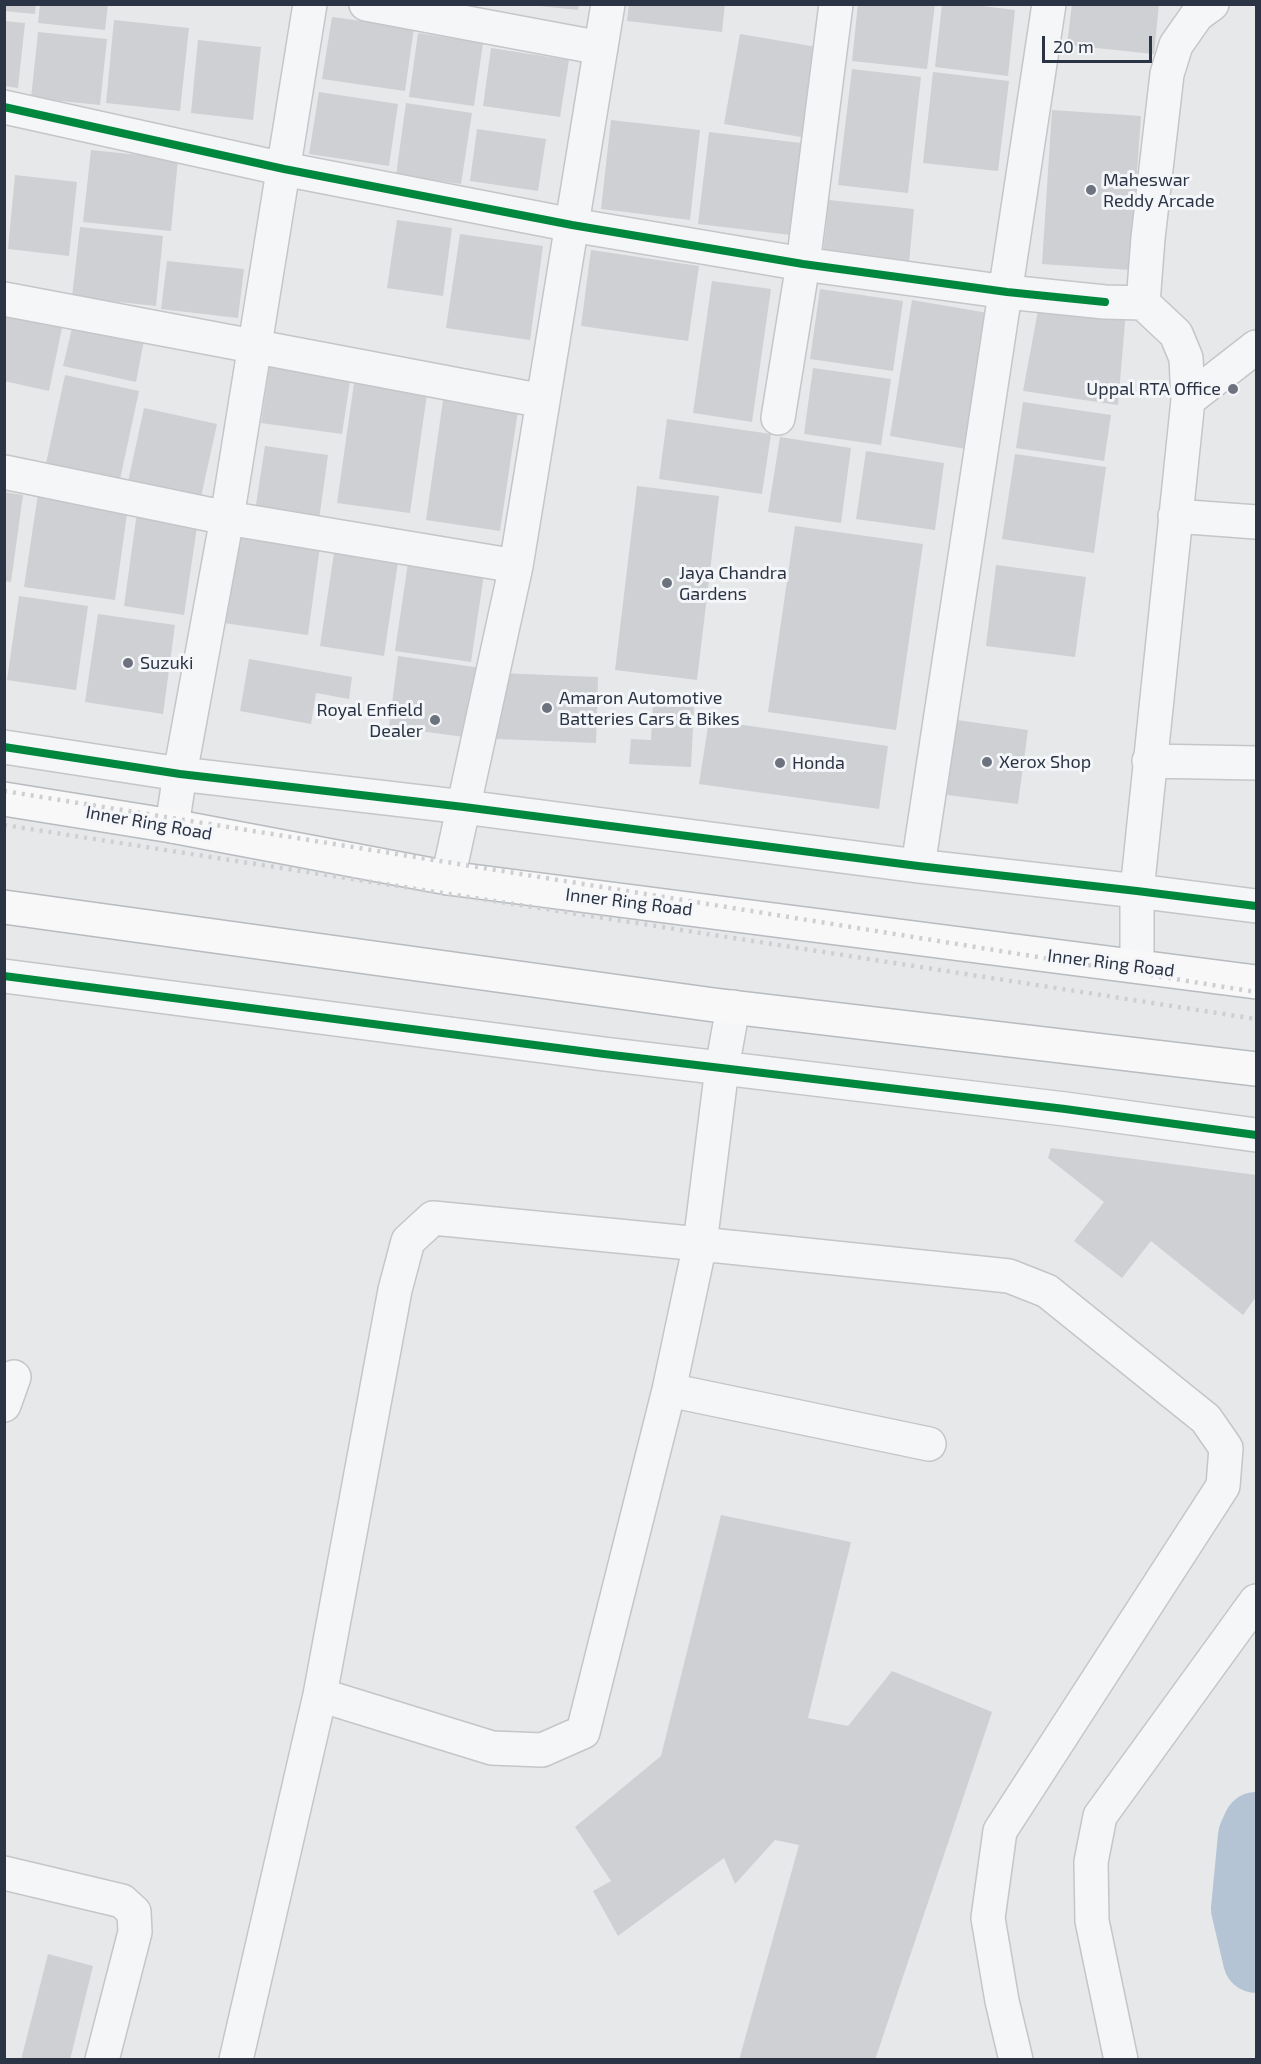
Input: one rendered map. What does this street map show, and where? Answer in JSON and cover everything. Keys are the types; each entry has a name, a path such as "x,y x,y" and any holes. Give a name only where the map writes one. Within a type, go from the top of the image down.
{"highway":[{"name":"Inner Ring Road","path":"4,799 172,826 448,878 1257,982"},
{"path":"4,907 733,1007 1257,1069"}],"street":[{"path":"172,826 228,518 310,4"},
{"path":"366,4 601,48"},
{"path":"448,878 516,566 608,4"},
{"path":"778,418 803,264 836,4"},
{"path":"918,866 1049,4"},
{"path":"1143,303 1148,238 1167,74 1176,45 1197,15 1212,4"},
{"path":"4,107 284,169 572,225 803,264 1007,292 1105,302 1143,303 1176,334 1186,358 1188,400 1137,891 1137,966"},
{"path":"4,299 543,401"},
{"path":"1188,400 1257,347"},
{"path":"4,472 228,518 516,566"},
{"path":"1175,516 1257,522"},
{"path":"4,747 180,774 1257,906"},
{"path":"1149,760 1257,763"},
{"path":"4,976 1257,1135"},
{"path":"320,1695 492,1748 542,1750 583,1732 669,1390 700,1244 722,1068 733,1007"},
{"path":"236,2060 320,1695 393,1301 408,1241 433,1218 997,1275 1018,1280 1047,1291 1206,1419 1226,1448 1223,1486 1000,1831 988,1918 1002,2001 1016,2060"},
{"path":"669,1390 929,1444"},
{"path":"1121,2060 1092,1921 1091,1862 1100,1816 1257,1601"},
{"path":"4,1873 122,1901 134,1912 135,1932 102,2060"}],"building":[{"path":"4,4 36,4 35,14 4,11"},
{"path":"40,4 108,4 105,30 38,23"},
{"path":"540,4 579,4 578,10 540,6"},
{"path":"629,4 725,4 722,32 627,21"},
{"path":"858,4 935,4 927,69 852,61"},
{"path":"942,4 965,4 1015,10 1008,76 935,67"},
{"path":"1072,4 1159,4 1154,54 1067,45"},
{"path":"332,17 414,28 405,91 322,79"},
{"path":"114,20 189,28 180,111 106,103"},
{"path":"4,21 25,23 18,88 4,86"},
{"path":"38,32 107,39 100,105 31,98"},
{"path":"418,33 483,43 474,106 409,97"},
{"path":"740,34 817,47 801,137 724,124"},
{"path":"198,40 261,47 253,120 191,113"},
{"path":"491,48 569,60 560,117 483,106"},
{"path":"852,69 921,77 908,193 838,185"},
{"path":"933,72 1009,81 998,171 923,163"},
{"path":"319,92 398,104 389,166 309,154"},
{"path":"406,103 472,113 461,184 396,175"},
{"name":"Maheswar Reddy Arcade","path":"1052,110 1141,116 1130,270 1042,264"},
{"path":"611,120 700,130 690,220 601,209"},
{"path":"477,129 546,139 538,191 470,181"},
{"path":"709,132 801,143 791,235 698,224"},
{"path":"91,150 178,159 171,231 83,222"},
{"path":"15,175 77,182 69,256 8,249"},
{"path":"829,200 914,209 909,263 823,252"},
{"path":"397,220 452,228 443,296 387,288"},
{"path":"80,227 163,236 156,306 72,297"},
{"path":"460,234 543,246 530,340 446,328"},
{"path":"591,250 699,266 688,341 581,326"},
{"path":"167,261 244,269 238,318 161,309"},
{"path":"712,281 771,289 752,422 693,413"},
{"path":"820,289 903,301 893,371 810,359"},
{"path":"912,300 994,314 972,450 890,436"},
{"path":"1040,300 1126,311 1118,405 1023,391"},
{"path":"4,310 63,323 49,391 4,381"},
{"path":"73,324 144,340 136,382 63,366"},
{"path":"270,363 351,375 342,434 261,423"},
{"path":"813,368 891,379 881,445 804,434"},
{"path":"65,375 139,391 119,484 45,468"},
{"path":"354,383 427,394 410,513 337,503"},
{"path":"444,393 519,404 500,531 426,520"},
{"path":"1023,402 1111,415 1104,461 1016,448"},
{"path":"144,408 217,424 201,497 128,482"},
{"path":"667,419 771,434 762,494 659,479"},
{"path":"780,437 851,448 841,523 768,512"},
{"path":"265,446 328,455 319,520 255,511"},
{"path":"866,451 944,463 935,530 856,519"},
{"path":"1015,454 1106,467 1094,553 1002,539"},
{"name":"Jaya Chandra Gardens","path":"637,486 719,496 697,680 615,670"},
{"path":"4,492 23,495 11,582 4,581"},
{"path":"38,494 128,507 115,600 24,587"},
{"path":"137,512 198,520 184,615 124,606"},
{"path":"795,526 923,544 896,730 768,712"},
{"path":"237,534 320,546 308,635 224,623"},
{"path":"334,553 398,562 384,656 320,646"},
{"path":"408,563 484,574 471,662 395,651"},
{"path":"996,565 1086,577 1075,657 986,646"},
{"path":"19,596 88,606 76,690 7,680"},
{"path":"98,614 175,625 163,714 85,702"},
{"path":"398,656 481,668 472,738 389,727"},
{"path":"249,659 352,677 349,699 316,693 311,724 240,711"},
{"name":"Amaron Automotive Batteries Cars & Bikes","path":"499,673 598,677 596,743 497,739"},
{"path":"653,704 694,707 691,767 629,764 631,739 651,740"},
{"path":"709,720 888,746 879,809 699,784"},
{"name":"Xerox Shop","path":"957,720 1028,730 1018,804 947,795"},
{"path":"1051,1148 1256,1175 1256,1297 1243,1315 1151,1241 1122,1278 1074,1241 1104,1202 1048,1158"},
{"path":"721,1515 851,1542 808,1718 848,1726 892,1671 992,1712 875,2060 739,2060 799,1845 775,1840 735,1884 724,1858 618,1936 593,1891 611,1881 575,1827 661,1756"},
{"path":"48,1954 93,1966 70,2060 21,2060"}],"waterway":[{"path":"1256,1825 1251,1836 1244,1909 1256,1960"}],"railway":[{"path":"4,791 1256,992"},
{"path":"4,825 1256,1019"}],"cycle path":[{"path":"4,107 284,169 572,225 803,264 1007,292 1105,302"},
{"path":"4,747 180,774 464,807 918,866 1256,906"},
{"path":"4,976 1256,1135"}],"place":[{"name":"Maheswar Reddy Arcade","path":"1091,190"},
{"name":"Uppal RTA Office","path":"1233,389"},
{"name":"Jaya Chandra Gardens","path":"667,583"},
{"name":"Suzuki","path":"128,663"},
{"name":"Amaron Automotive Batteries Cars & Bikes","path":"547,708"},
{"name":"Royal Enfield Dealer","path":"435,720"},
{"name":"Xerox Shop","path":"987,762"},
{"name":"Honda","path":"780,763"}]}
